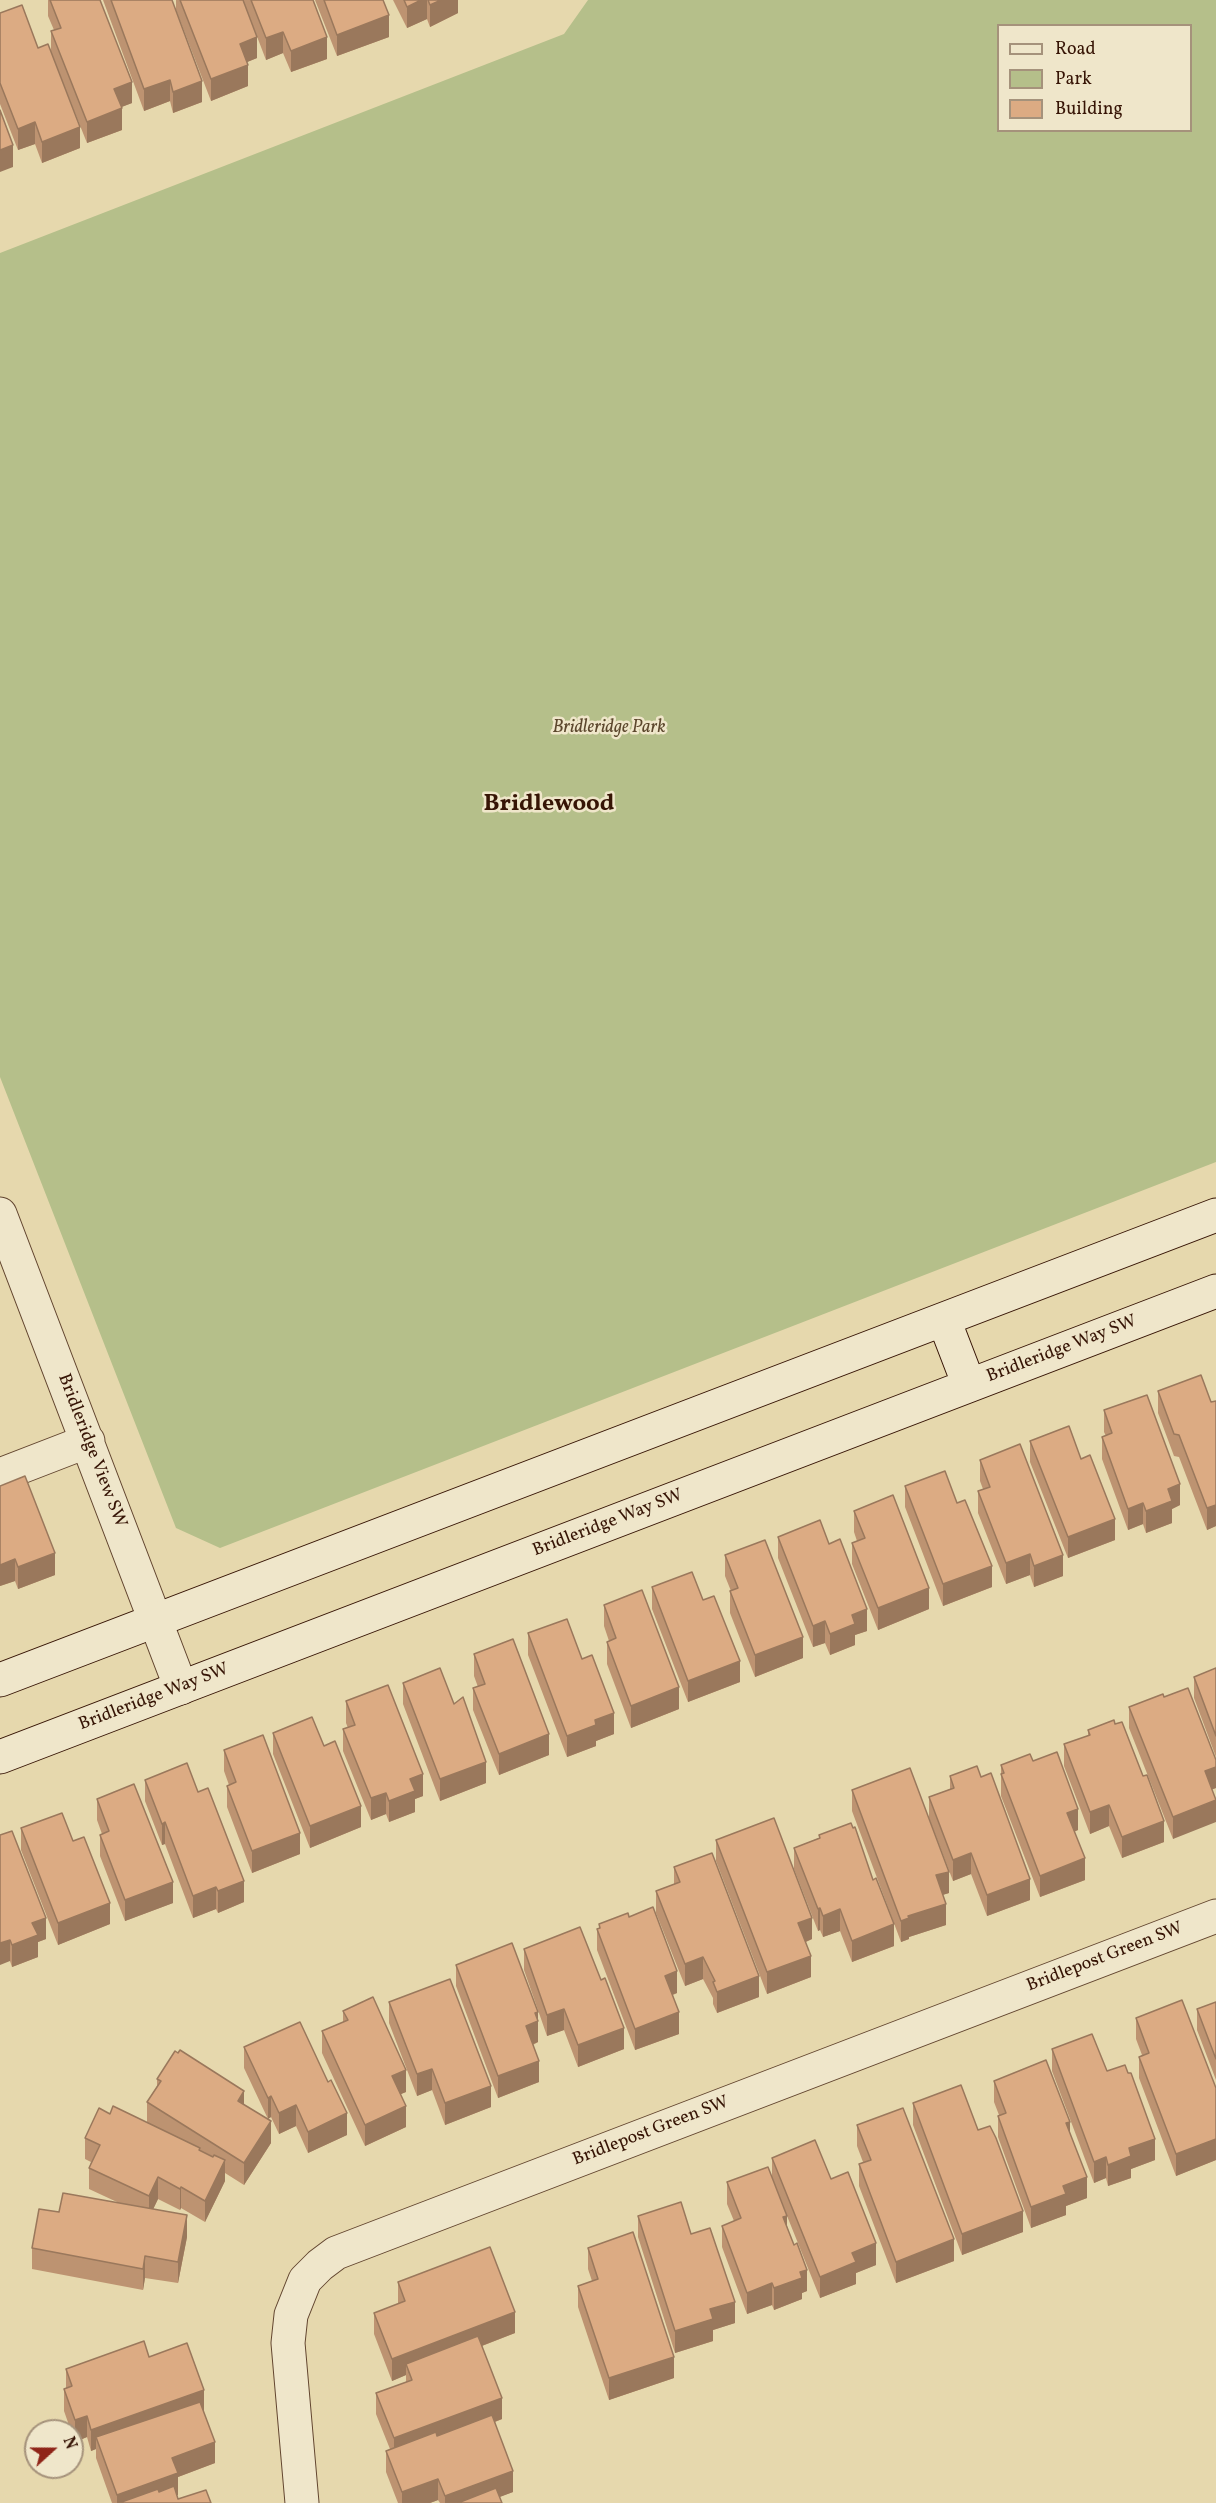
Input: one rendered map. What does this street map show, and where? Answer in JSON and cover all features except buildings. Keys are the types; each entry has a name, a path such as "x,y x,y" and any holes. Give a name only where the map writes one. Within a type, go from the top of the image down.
{"street":[{"name":"Bridleridge View SW","path":"0,1214 181,1688"},
{"path":"0,1680 1216,1215"},
{"name":"Bridleridge Way SW","path":"0,1757 1216,1291"},
{"path":"944,1320 969,1385"},
{"path":"0,1475 88,1441"},
{"name":"Bridlepost Green SW","path":"302,2503 288,2343 291,2315 305,2280 336,2253 1216,1916"}],"green space":[{"name":"Bridleridge Park","path":"588,0 1216,0 1216,1162 220,1548 176,1528 0,1077 0,253 564,34"}],"district":[{"name":"Bridlewood","path":"549,806"}]}
